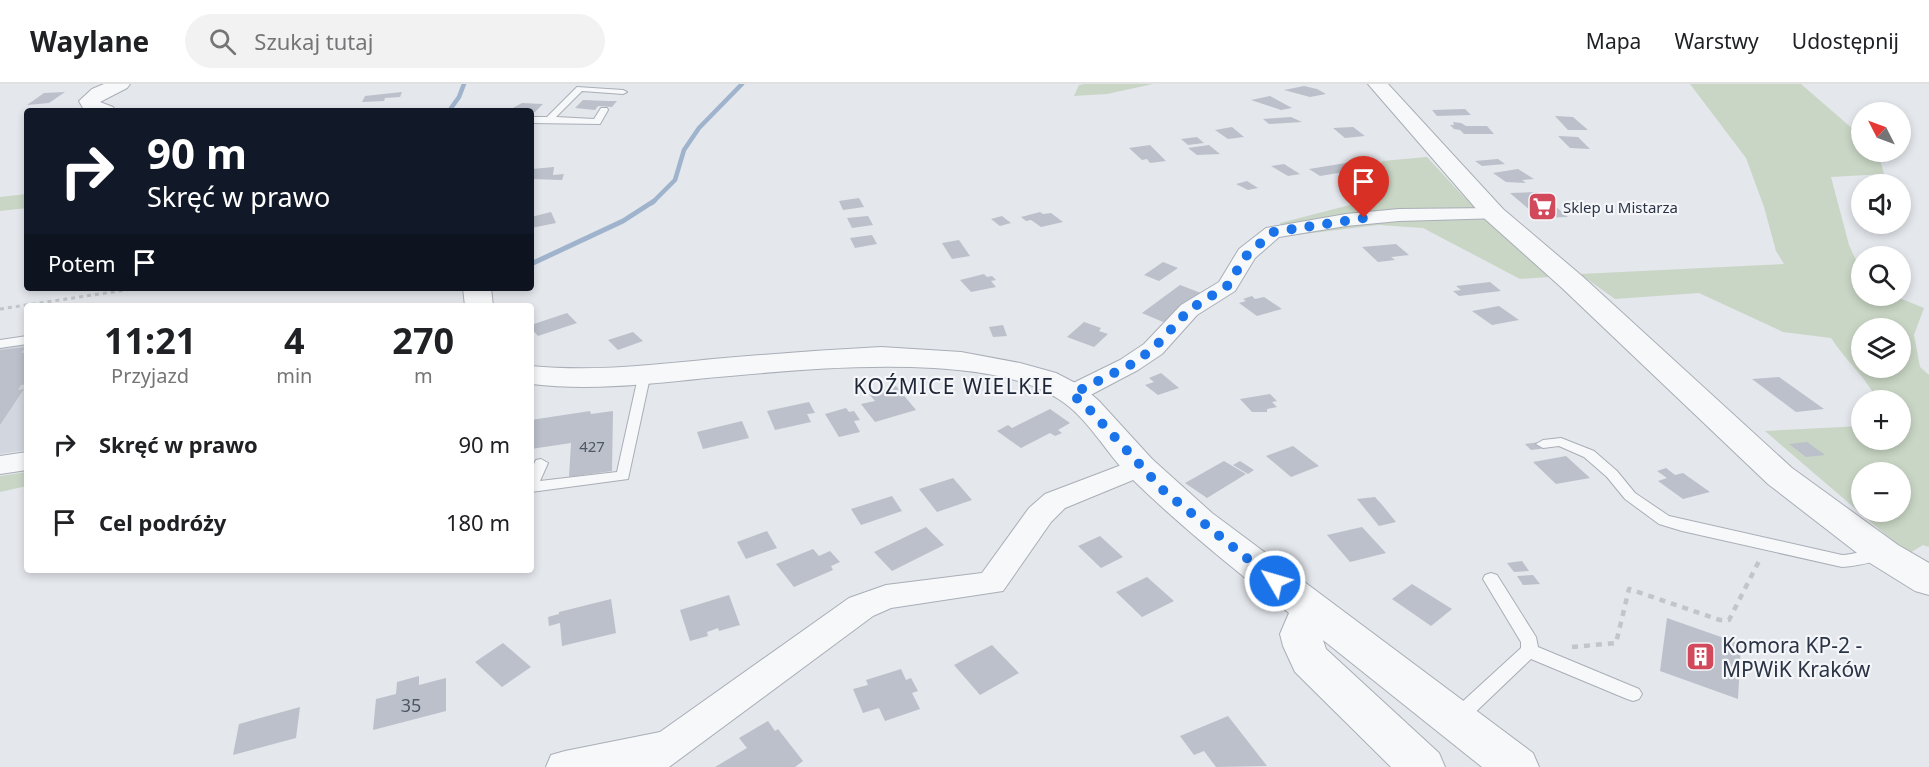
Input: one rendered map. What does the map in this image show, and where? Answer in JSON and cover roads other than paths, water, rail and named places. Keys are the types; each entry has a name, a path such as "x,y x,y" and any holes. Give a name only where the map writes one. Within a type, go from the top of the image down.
{"street":[{"path":"97,108 91,106 89,100 120,84"},
{"path":"1378,84 1494,214 1580,289 1780,476 1884,554 1928,579"},
{"path":"1072,394 1130,365 1153,349 1189,310 1227,286 1247,255 1273,232 1347,220 1399,215 1494,214"},
{"path":"534,377 567,379 644,377 843,357 918,357 961,361 1020,372 1045,380 1072,394 1088,408 1140,467 1199,522 1516,767"},
{"path":"0,465 24,461"},
{"path":"640,767 861,607 886,597 993,583 1040,515 1055,501 1140,467"},
{"path":"1315,611 1305,618 1300,628 1302,642 1310,660 1422,767"},
{"path":"565,767 652,751 689,732"}],"lane":[{"path":"549,119 580,88 623,92"},
{"path":"534,120 597,122 604,110"},
{"path":"0,344 24,340"},
{"path":"534,486 623,476 644,377"},
{"path":"1543,444 1562,442 1589,454 1612,474 1630,495 1664,520 1842,561 1884,554"},
{"path":"534,479 541,463"},
{"path":"1456,719 1529,651 1530,642 1491,579"},
{"path":"1529,651 1633,694"}],"waterway":[{"path":"451,108 464,84"},
{"path":"654,201 675,180 684,150 699,128 742,84"},
{"path":"534,263 623,221 654,201"}],"place":[{"name":"Sklep u Mistarza","path":"1542,207"},
{"name":"Komora KP-2 - MPWiK Kraków","path":"1701,657"}],"district":[{"name":"KOŹMICE WIELKIE","path":"954,386"}]}
